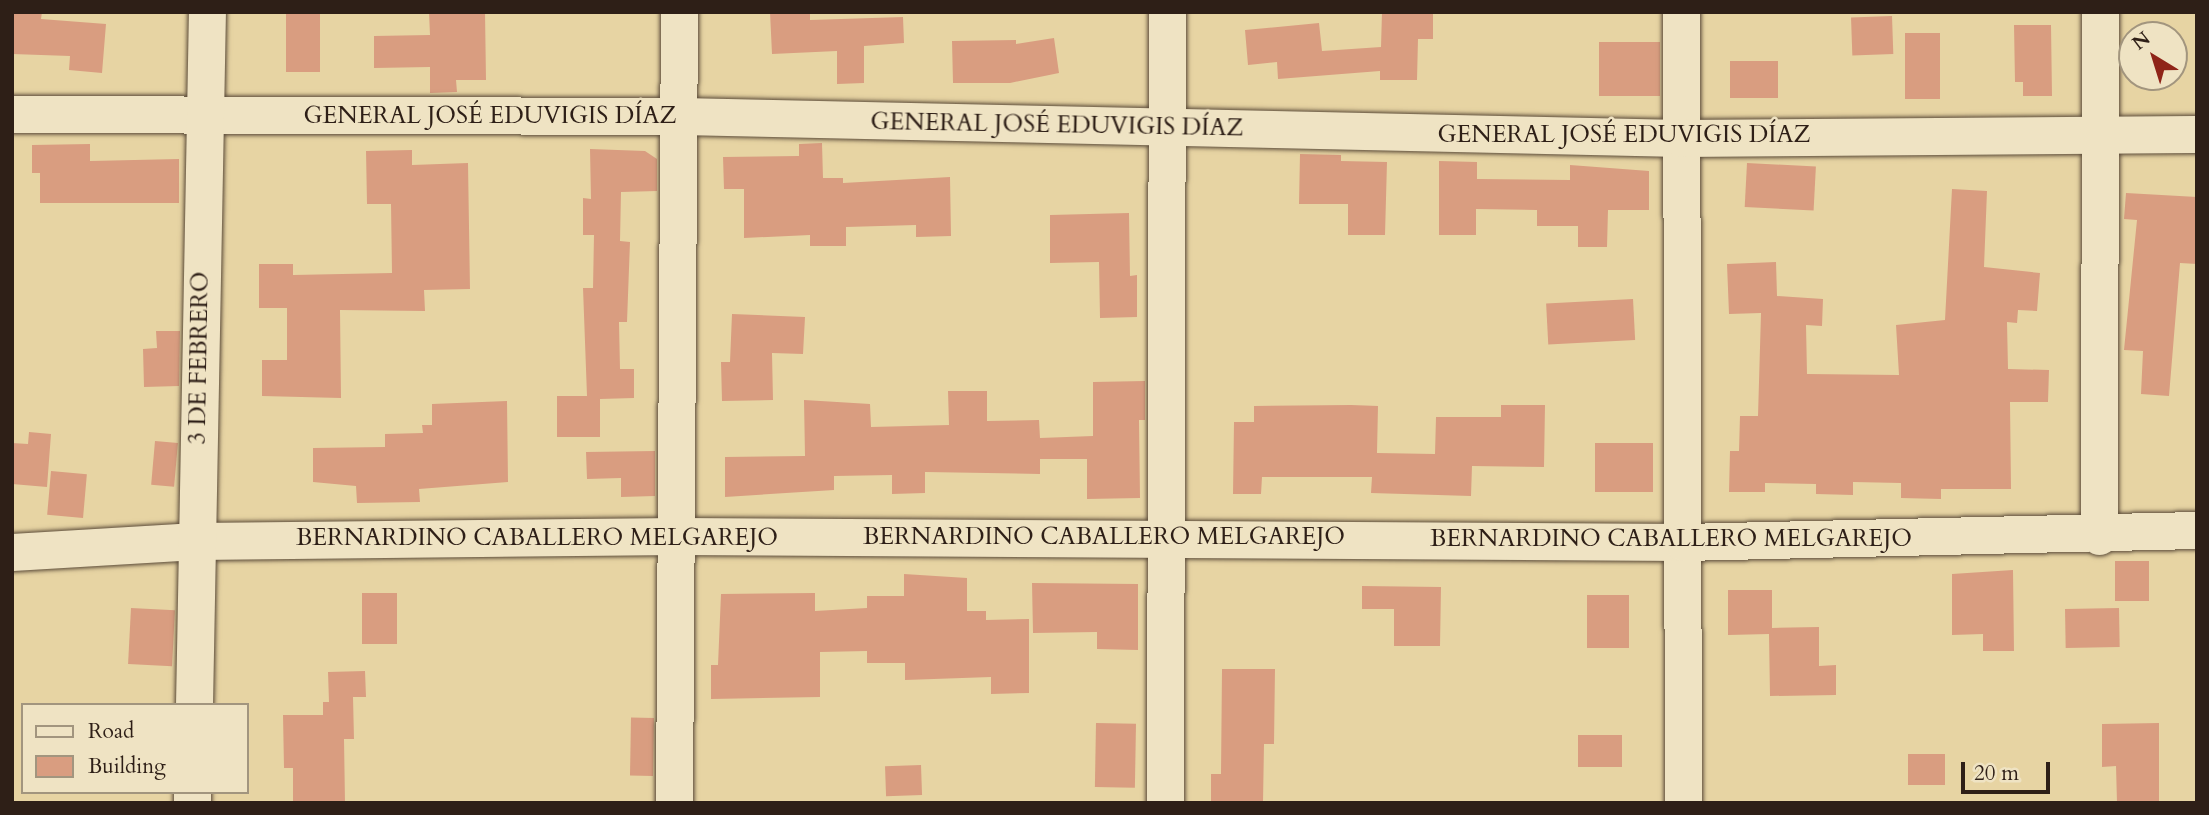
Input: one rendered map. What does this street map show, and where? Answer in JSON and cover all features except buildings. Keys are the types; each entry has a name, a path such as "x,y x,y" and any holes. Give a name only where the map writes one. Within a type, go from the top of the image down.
{"street":[{"name":"3 DE FEBRERO","path":"194,703 207,12"},
{"path":"674,803 679,536 679,12"},
{"path":"1165,803 1164,128 1167,12"},
{"path":"1681,12 1683,803"},
{"path":"2099,536 2102,132 2100,12"},
{"name":"GENERAL JOSÉ EDUVIGIS DÍAZ","path":"12,114 681,116 1681,138 2102,132 2197,134"},
{"name":"BERNARDINO CABALLERO MELGAREJO","path":"12,552 196,541 679,536 1683,542 2099,536 2197,530"}]}
